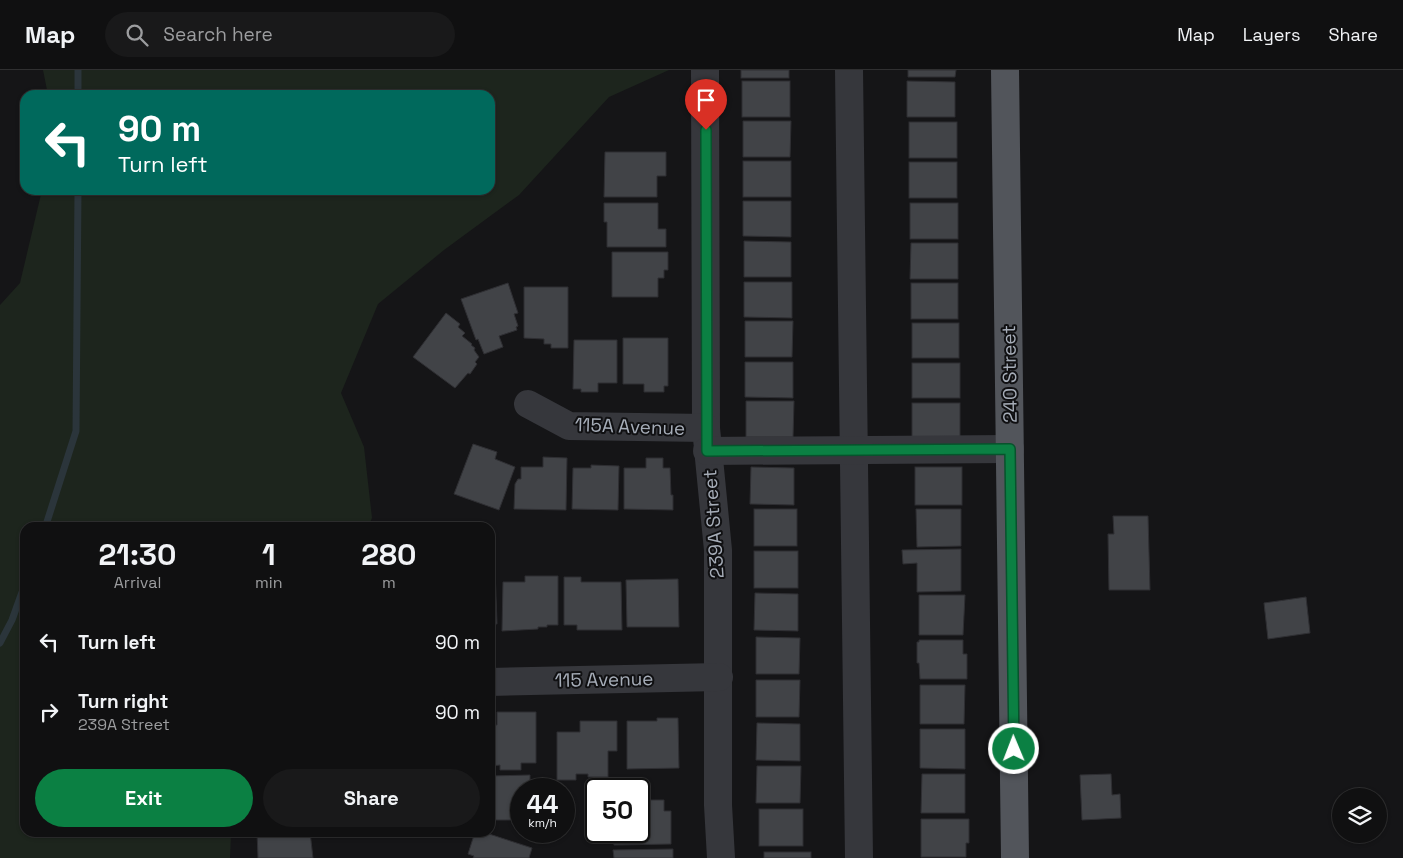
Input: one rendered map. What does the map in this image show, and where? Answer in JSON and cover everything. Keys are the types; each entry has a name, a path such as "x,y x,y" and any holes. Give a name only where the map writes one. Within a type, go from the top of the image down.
{"main road":[{"name":"240 Street","path":"1006,70 1015,858"}],"street":[{"name":"239A Street","path":"706,70 707,439 718,550 718,805 721,858"},
{"path":"849,70 859,858"},
{"name":"115A Avenue","path":"528,404 569,426 707,439 853,449 1010,449"},
{"name":"115 Avenue","path":"495,682 719,677"}],"shaded area":[{"path":"43,70 669,70 609,97 519,195 444,250 378,304 341,393 364,447 372,518 370,522 20,522 20,837 231,837 230,858 0,858 0,305 20,283 41,195 495,195 495,90 47,90"}],"building":[{"path":"741,70 789,70 789,78 741,78"},
{"path":"908,70 956,70 955,77 908,77"},
{"path":"742,81 790,81 790,117 742,117"},
{"path":"907,81 955,82 955,117 907,117"},
{"path":"743,121 791,121 790,157 743,157"},
{"path":"909,122 957,122 957,158 909,158"},
{"path":"605,152 666,152 666,176 657,176 657,197 604,197"},
{"path":"743,161 791,161 791,197 743,197"},
{"path":"909,162 957,162 957,198 909,198"},
{"path":"743,201 791,201 791,237 743,236"},
{"path":"604,203 658,203 658,229 666,229 666,247 607,247 607,222 604,222"},
{"path":"910,203 958,203 958,239 910,239"},
{"path":"744,241 791,242 791,277 744,277"},
{"path":"911,243 958,243 958,279 910,279"},
{"path":"612,252 668,252 668,270 664,270 664,278 658,278 658,297 612,297"},
{"path":"744,282 792,282 792,318 744,317"},
{"path":"508,283 518,313 514,314 518,326 516,327 517,330 499,336 503,347 484,354 478,339 476,340 461,299"},
{"path":"911,283 958,283 958,319 911,319"},
{"path":"524,287 568,287 568,348 551,348 551,344 544,344 544,339 524,338"},
{"path":"446,313 460,324 458,327 465,333 462,336 472,344 479,357 475,362 477,364 470,374 468,373 455,388 413,357"},
{"path":"745,321 793,321 792,357 745,357"},
{"path":"912,323 959,323 959,358 912,358"},
{"path":"623,338 668,338 668,386 664,386 664,392 644,392 644,384 623,384"},
{"path":"574,340 617,340 617,383 598,383 598,392 581,392 581,389 573,389"},
{"path":"745,362 793,362 793,398 745,397"},
{"path":"912,363 960,363 960,398 912,398"},
{"path":"746,401 794,401 793,437 746,437"},
{"path":"912,403 960,403 960,438 912,438"},
{"path":"473,444 497,452 495,459 515,467 499,510 454,494"},
{"path":"543,457 567,458 566,510 514,509 515,484 518,479 521,479 521,467 543,467"},
{"path":"646,458 663,458 663,468 670,468 673,510 624,509 624,468 646,468"},
{"path":"591,465 619,466 618,510 572,509 573,468 591,468"},
{"path":"751,467 794,468 794,505 750,504"},
{"path":"915,467 962,467 962,505 915,505"},
{"path":"754,509 797,509 797,546 754,546"},
{"path":"916,509 961,509 961,546 917,547"},
{"path":"1113,516 1148,516 1150,590 1109,590 1108,534 1114,534"},
{"path":"961,549 961,591 917,592 917,563 903,564 902,550"},
{"path":"754,551 798,551 798,588 754,588"},
{"path":"495,569 497,624 495,624"},
{"path":"525,576 558,576 558,625 547,625 547,627 538,627 538,629 502,631 503,582 525,582"},
{"path":"564,577 581,577 581,582 621,582 622,630 577,630 577,625 564,625"},
{"path":"678,579 679,627 627,627 626,580"},
{"path":"755,593 798,594 798,631 754,630"},
{"path":"919,595 965,595 963,635 919,635"},
{"path":"1306,597 1310,633 1268,639 1264,603"},
{"path":"756,637 800,638 799,674 756,674"},
{"path":"919,640 963,640 963,654 967,654 967,679 920,679 919,663 917,663 917,642"},
{"path":"756,680 800,680 799,717 756,717"},
{"path":"920,685 965,685 964,724 920,724"},
{"path":"497,712 536,712 536,763 521,763 521,770 500,770 500,765 495,766 495,725 497,725"},
{"path":"657,718 678,718 679,768 627,769 627,721 657,721"},
{"path":"580,721 617,721 617,751 608,751 608,777 588,777 588,774 576,774 576,780 575,778 557,778 557,732 580,732"},
{"path":"757,723 800,724 800,761 756,760"},
{"path":"920,729 965,729 965,769 920,768"},
{"path":"757,766 801,766 800,803 756,803"},
{"path":"922,774 965,774 965,813 921,813"},
{"path":"1111,774 1112,795 1120,794 1121,818 1082,820 1080,775"},
{"path":"530,775 530,778 510,778 510,820 495,820 495,776"},
{"path":"650,800 664,800 664,811 671,811 671,844 614,845 614,843 650,843"},
{"path":"759,809 803,809 803,846 759,846"},
{"path":"921,819 969,819 969,843 966,843 966,857 921,857"},
{"path":"495,836 510,841 510,843 532,848 529,858 473,858 474,856 468,854 473,837"},
{"path":"257,837 311,837 313,858 258,858"},
{"path":"673,849 673,858 614,858 613,850"},
{"path":"764,852 811,852 811,858 764,858"}],"waterway":[{"path":"78,70 78,90"},
{"path":"47,522 76,431 78,195"},
{"path":"0,643 12,620 20,598"}],"route":[{"path":"706,130 707,451 1010,449 1014,749"}]}
